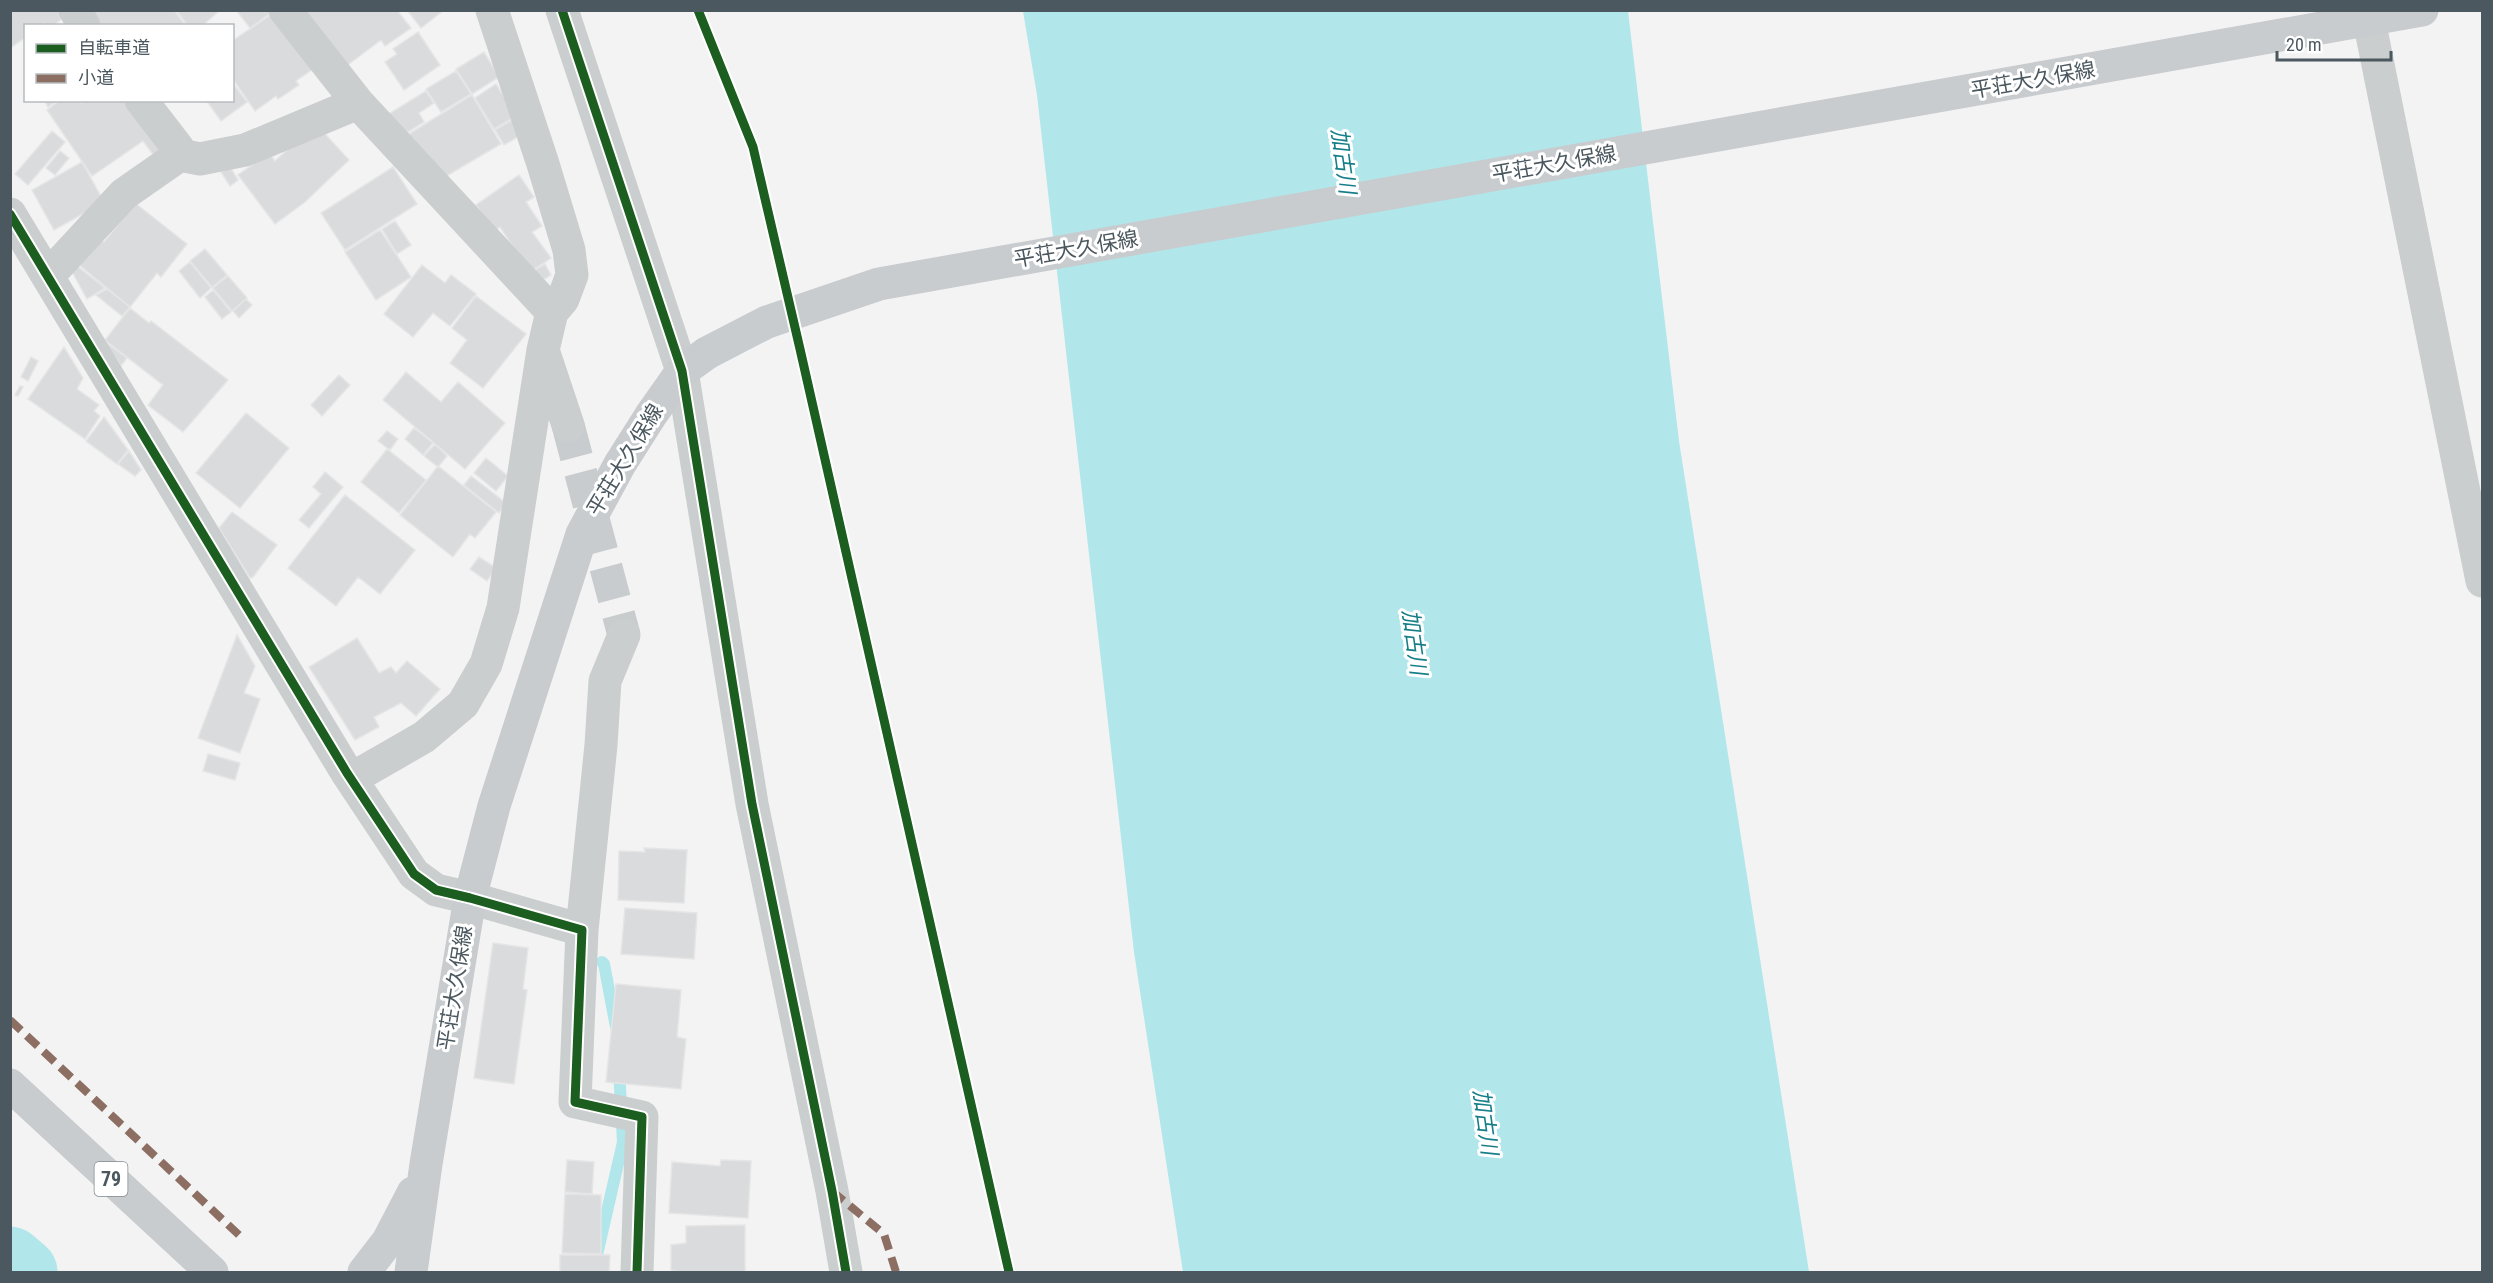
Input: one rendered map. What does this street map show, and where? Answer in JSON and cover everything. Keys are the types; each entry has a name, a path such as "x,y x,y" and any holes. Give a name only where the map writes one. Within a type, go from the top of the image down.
{"main road":[{"name":"平荘大久保線","path":"411,1272 426,1164 470,898 494,806 582,534 626,454 694,362 767,322 879,284 2422,10"},
{"name":"79","path":"10,1085 212,1272"},
{"path":"364,1272 373,1263 400,1221 426,1164"}],"street":[{"path":"75,10 83,24"},
{"path":"285,10 358,104 552,312"},
{"path":"351,779 424,737 463,704 486,664 503,609 543,350 552,312 563,299 572,275 569,250 492,10"},
{"path":"562,10 694,362 752,804 832,1191 846,1272"},
{"path":"2367,10 2482,581"},
{"path":"143,102 178,148 180,155"},
{"path":"48,276 124,194 180,155 200,159 245,150 358,104"},
{"path":"10,213 351,779 414,874 436,891 470,898 582,930"},
{"path":"543,350 568,425"},
{"path":"624,635 605,681 601,745 582,930 575,1102 642,1117 637,1272"}],"water":[{"name":"加古川","path":"1023,11 1628,11 1679,441 1809,1272 1183,1272 1134,952 1037,95"}],"building":[{"path":"10,10 60,10 64,17 55,24 24,24 24,38 10,48"},
{"path":"87,10 174,10 184,24 98,24"},
{"path":"176,10 220,10 204,24 186,24"},
{"path":"236,10 271,10 272,12 250,28"},
{"path":"302,10 397,10 411,28 385,46 381,40 345,67"},
{"path":"407,10 444,10 421,28"},
{"path":"275,12 313,69 296,81 299,85 278,99 276,96 255,111 234,81 234,40"},
{"path":"418,32 440,65 404,90 385,62 397,54 393,49"},
{"path":"484,52 499,77 472,94 456,69"},
{"path":"456,71 471,94 441,112 426,89"},
{"path":"496,84 516,116 494,129 475,98"},
{"path":"234,85 247,102 221,121 207,102 234,102"},
{"path":"426,91 434,103 419,113 424,122 400,137 387,115"},
{"path":"472,95 501,144 443,178 404,137"},
{"path":"45,102 54,102 48,107"},
{"path":"57,102 135,102 166,147 154,156 143,141 92,176 47,110"},
{"path":"512,120 521,135 504,145 495,130"},
{"path":"316,124 349,160 305,202 275,224 238,175 269,153 275,161"},
{"path":"52,131 65,142 28,185 15,174"},
{"path":"60,151 69,158 55,175 46,168"},
{"path":"82,162 104,202 54,230 32,190"},
{"path":"230,167 238,180 230,186 221,172"},
{"path":"393,167 417,204 345,250 321,213"},
{"path":"519,175 534,197 526,202 542,226 532,232 551,258 530,272 500,227 494,231 476,205"},
{"path":"135,203 187,244 161,277 157,273 130,307 78,264 100,238 104,242"},
{"path":"395,221 411,245 397,254 382,229"},
{"path":"380,230 411,277 376,300 345,252"},
{"path":"205,249 227,275 212,287 190,261"},
{"path":"190,262 211,288 200,298 179,271"},
{"path":"545,264 551,275 537,284 530,273"},
{"path":"76,265 105,288 87,299 71,270"},
{"path":"422,265 445,283 451,275 476,294 450,326 433,313 413,337 384,314"},
{"path":"228,276 247,298 232,311 213,288"},
{"path":"107,289 130,307 122,316 96,295"},
{"path":"213,290 231,312 222,319 205,297"},
{"path":"476,296 526,334 483,388 450,363 467,340 452,328"},
{"path":"246,299 252,305 239,318 233,311"},
{"path":"130,308 149,323 151,321 228,380 183,432 148,405 163,385 105,340"},
{"path":"104,341 127,358 121,366"},
{"path":"64,347 83,378 77,389 99,405 94,411 100,416 85,439 28,399"},
{"path":"31,357 38,361 28,381 21,377"},
{"path":"406,372 441,402 458,382 505,423 465,469 383,400"},
{"path":"339,375 350,385 322,416 311,405"},
{"path":"20,386 23,387 18,396 15,395"},
{"path":"246,413 289,448 240,508 196,473"},
{"path":"104,417 128,450 117,464 86,441"},
{"path":"414,428 433,443 423,455 405,439"},
{"path":"387,431 398,439 390,450 378,441"},
{"path":"435,444 447,456 438,467 424,456"},
{"path":"387,449 426,480 399,513 361,482"},
{"path":"129,451 141,470 135,476 118,464"},
{"path":"486,458 508,476 496,491 474,473"},
{"path":"438,466 496,512 475,538 470,534 453,557 400,515"},
{"path":"325,472 343,487 309,528 299,520 321,494 313,487"},
{"path":"471,476 506,503 499,513 464,485"},
{"path":"345,495 415,550 380,594 358,577 336,606 288,568"},
{"path":"232,512 277,545 250,578 219,528"},
{"path":"479,557 496,568 487,581 470,569"},
{"path":"237,635 255,666 244,693 260,699 240,753 198,738"},
{"path":"357,638 379,673 391,667 396,673 407,661 440,689 416,716 401,703 374,717 379,727 355,740 309,667"},
{"path":"208,754 240,763 235,780 203,771"},
{"path":"644,848 687,850 684,903 618,900 619,851 645,852"},
{"path":"625,908 697,913 694,959 621,954"},
{"path":"493,943 528,948 523,989 527,990 514,1084 474,1078"},
{"path":"616,984 681,990 677,1037 686,1039 681,1089 606,1082"},
{"path":"567,1160 594,1162 592,1194 565,1192"},
{"path":"721,1160 751,1161 748,1218 669,1213 672,1162 720,1166"},
{"path":"565,1194 601,1195 601,1254 562,1253"},
{"path":"745,1225 745,1272 671,1270 671,1245 686,1243 686,1226"},
{"path":"560,1255 610,1255 609,1272 560,1272"}],"waterway":[{"path":"602,962 616,1027"},
{"path":"593,1272 623,1142 619,1069"},
{"path":"10,1261 23,1272"}],"tunnel":[{"path":"568,425 624,635"}],"marked path":[{"path":"10,1020 240,1236"},
{"path":"832,1191 884,1234 896,1272"}],"cycle path":[{"path":"562,10 682,371 752,804 832,1191 846,1272"},
{"path":"698,10 753,147 1009,1272"},
{"path":"10,214 347,773 414,874 436,890 582,930 575,1102 642,1117 637,1272"}]}
